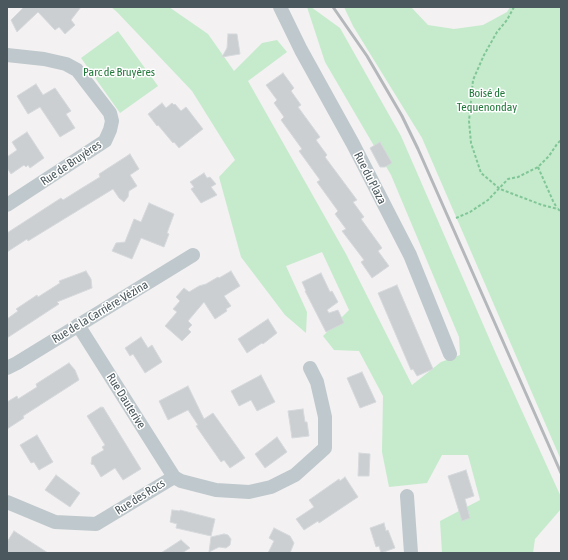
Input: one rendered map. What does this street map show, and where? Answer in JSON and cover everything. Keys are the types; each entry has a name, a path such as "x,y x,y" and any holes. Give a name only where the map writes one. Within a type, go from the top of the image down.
{"street":[{"name":"Rue du Plaza","path":"280,7 301,50 353,144 410,255 450,354"},
{"name":"Rue de Bruyères","path":"7,55 44,59 66,64 77,70 110,113 112,121 110,130 105,140 7,205"},
{"name":"Rue de la Carrière-Vézina","path":"7,368 16,364 193,255"},
{"name":"Rue Dauterive","path":"78,325 174,477"},
{"name":"Rue des Rocs","path":"7,502 56,522 96,524 174,477 181,481 216,490 249,492 271,487 294,475 325,448 325,417 316,382 310,368"},
{"path":"407,496 411,553"}],"path":[{"path":"514,7 484,55 473,80 469,120 471,143 481,173 500,189 510,194 558,209"},
{"path":"561,16 561,24"},
{"path":"456,218 488,200 508,179 518,177 538,166 549,156 556,144 561,140"},
{"path":"538,166 553,201 561,212"}],"green space":[{"path":"111,7 169,7 208,34 234,71 262,43 277,40 287,52 248,81 346,254 412,385 441,362 460,355 459,337 391,175 325,62 307,7 311,7 340,28 401,136 496,354 561,497 561,509 535,539 533,553 442,553 440,521 480,500 468,455 442,455 427,483 389,487 382,452 383,396 359,351 334,350 323,336 349,310 322,252 286,266 307,312 306,333 285,315 241,257 219,177 235,160 192,91"},
{"name":"Boisé de Tequenonday","path":"344,7 411,7 428,25 454,29 483,25 507,12 510,7 561,7 561,460 422,138 353,26"},
{"name":"Parc de Bruyères","path":"118,31 158,86 120,113 81,58"}],"building":[{"path":"24,7 81,7 71,20 75,25 65,34 59,27 55,30 38,12 17,32 11,20"},
{"path":"228,34 237,34 240,54 222,57 227,48"},
{"path":"283,73 294,88 291,91 301,105 298,107 320,137 316,140 327,155 325,157 357,200 353,202 364,217 361,219 382,248 378,251 389,266 372,278 361,262 364,260 342,231 346,229 335,214 338,211 317,182 320,180 299,151 302,149 281,120 284,117 274,103 277,100 266,85"},
{"path":"36,84 43,95 55,88 71,111 66,114 75,128 60,137 40,107 28,114 17,96"},
{"path":"162,103 166,108 172,103 174,105 175,104 181,111 186,107 203,129 179,148 158,125 157,126 148,114"},
{"path":"27,132 44,158 30,168 28,165 26,167 24,165 11,174 7,168 7,157 17,150 12,142"},
{"path":"380,142 392,163 385,167 380,167 370,148"},
{"path":"130,154 139,169 130,175 137,186 129,191 128,197 124,202 119,198 113,189 28,241 27,239 7,252 7,233 61,198 63,200 100,177 99,174"},
{"path":"204,173 207,178 210,177 216,184 211,187 217,195 201,203 191,189 194,187 190,182"},
{"path":"149,203 174,214 164,247 141,238 132,259 112,251 116,243 125,242 134,219 141,222"},
{"path":"86,271 91,279 92,288 57,302 59,304 7,338 7,319 18,311 16,309 37,295 38,297 60,283 59,281"},
{"path":"231,271 240,286 224,296 231,306 226,309 227,311 215,319 204,302 188,321 192,325 188,329 191,332 182,341 165,326 177,312 173,309 180,301 176,297 184,288 189,292"},
{"path":"321,273 330,292 332,291 338,302 327,310 329,313 338,310 344,323 326,332 302,282"},
{"path":"397,285 433,369 417,376 413,369 411,370 378,293"},
{"path":"268,319 277,333 263,344 262,343 247,353 238,339"},
{"path":"141,337 148,348 152,345 162,362 145,373 133,354 130,356 125,348"},
{"path":"69,363 75,370 79,380 23,416 24,418 7,429 7,402 17,396 18,399 37,387 36,384"},
{"path":"362,372 376,402 360,408 347,378"},
{"path":"261,375 275,402 257,411 251,400 239,406 231,391"},
{"path":"188,386 204,419 213,413 245,458 230,468 224,460 221,462 196,426 198,425 188,410 168,420 159,401"},
{"path":"103,407 141,469 123,480 115,468 101,477 94,465 91,464 92,457 104,450 102,447 105,445 87,416"},
{"path":"303,409 309,436 292,438 288,411"},
{"path":"37,435 53,462 39,470 34,462 31,463 20,445"},
{"path":"277,437 287,452 265,468 255,454"},
{"path":"359,453 370,454 369,476 358,476"},
{"path":"466,470 474,496 465,499 470,518 462,521 448,476"},
{"path":"56,475 80,493 70,507 45,490"},
{"path":"345,477 358,497 319,523 318,521 304,530 296,519 314,507 309,500 339,479 340,481"},
{"path":"172,510 180,510 215,519 211,536 176,528 177,524 170,522"},
{"path":"384,523 386,531 388,530 395,548 381,553 379,546 376,547 370,528"},
{"path":"274,528 290,536 294,543 290,553 268,553 274,541 269,538"},
{"path":"14,531 48,553 7,553 7,542"},
{"path":"224,534 228,535 231,539 230,545 226,548 219,547 209,552 211,537"},
{"path":"181,540 190,548 182,553 161,553"}],"railway":[{"path":"333,7 367,56 402,116 561,473"}]}
